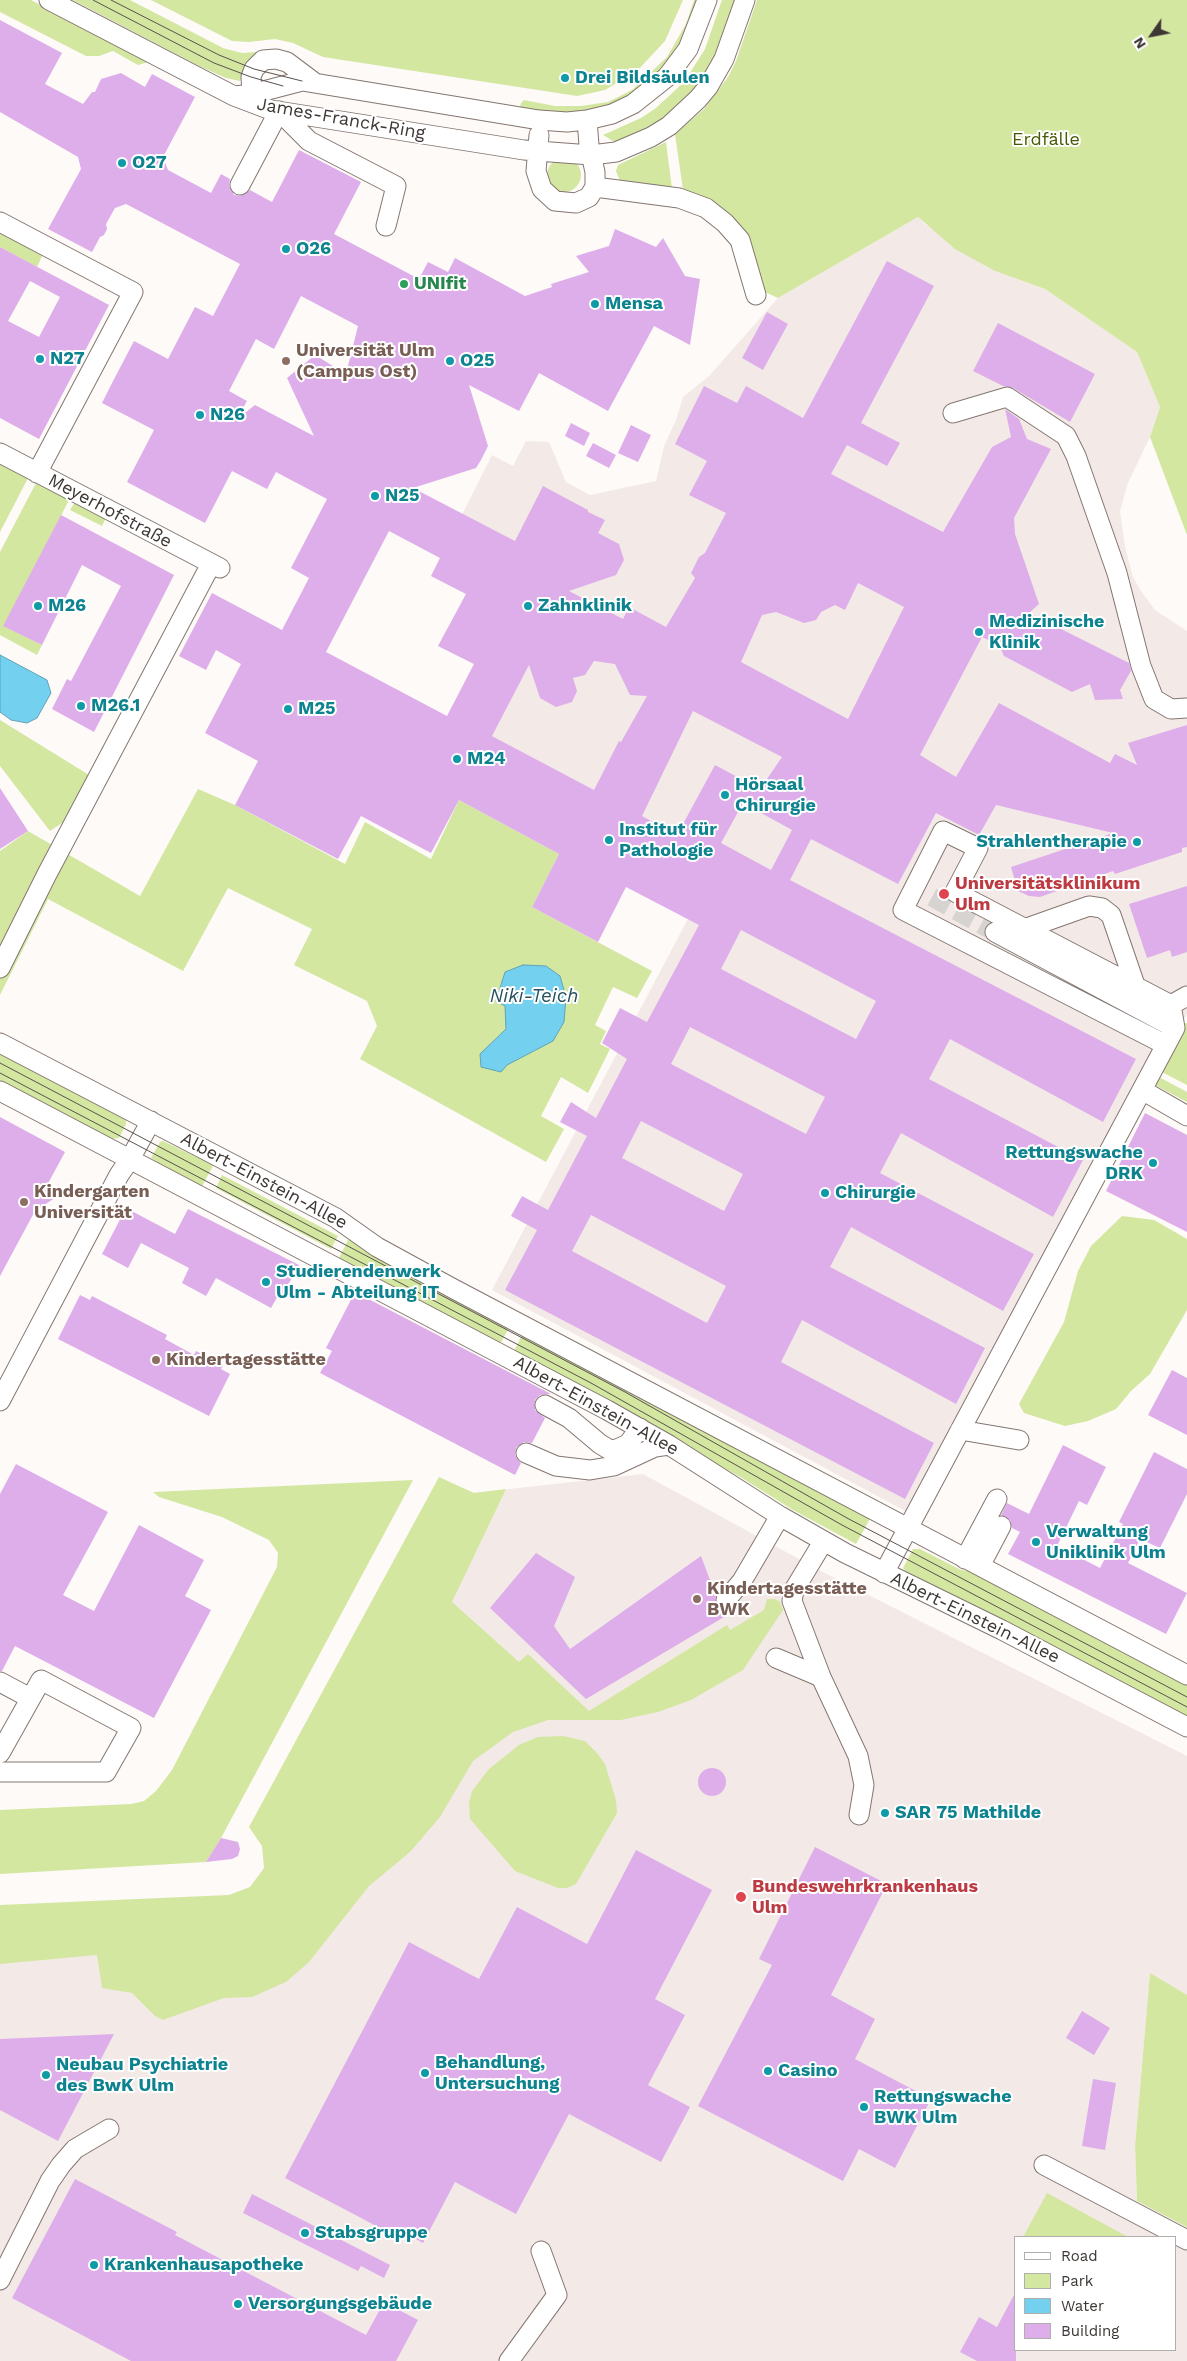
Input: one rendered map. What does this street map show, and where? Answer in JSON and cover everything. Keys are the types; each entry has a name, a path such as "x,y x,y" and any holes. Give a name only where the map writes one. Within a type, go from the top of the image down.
{"street":[{"name":"James-Franck-Ring","path":"49,0 257,102 439,137 510,148 542,139 591,156 616,152 651,137 669,126 688,109 708,87 717,73 731,42 745,0"},
{"path":"257,102 284,86 302,81 525,118 588,125 633,104 649,94 667,77 688,49 707,0"},
{"path":"284,86 542,139 588,125 629,117 654,102 675,84 698,52 716,0"},
{"path":"240,185 257,102 250,83 254,68 268,59 287,62 317,84"},
{"path":"257,102 309,141 396,186 386,226"},
{"path":"567,122 542,139 536,171 539,184 550,198 560,202 576,204 589,197 595,187 596,172 591,156 588,125"},
{"path":"595,187 680,198 706,208 740,240 756,295"},
{"path":"0,222 133,292 37,473"},
{"path":"953,414 1007,397 1066,436 1076,456 1117,573 1141,666 1154,699 1171,709 1187,708"},
{"name":"Meyerhofstraße","path":"0,453 215,566 47,874 0,968"},
{"path":"884,1573 960,1430 1142,1090 1166,1045 1175,1028 1179,1000 1135,985 955,892 978,848 943,831 903,910 1166,1045"},
{"path":"1027,928 1089,906 1102,908 1111,915 1135,985"},
{"path":"995,932 1175,1028"},
{"name":"Albert-Einstein-Allee","path":"0,1043 336,1218 387,1253 1187,1675"},
{"path":"1142,1090 1187,1116"},
{"name":"Albert-Einstein-Allee","path":"0,1092 328,1264 438,1319 640,1428 823,1542 1002,1630 1187,1727"},
{"path":"0,1400 119,1175 130,1159 150,1121"},
{"path":"545,1404 569,1418 610,1450 628,1444 640,1428"},
{"path":"960,1430 1019,1440"},
{"path":"526,1453 556,1466 590,1470 614,1466 650,1448 669,1445"},
{"path":"972,1562 997,1499"},
{"path":"726,1600 742,1581 780,1516"},
{"path":"972,1562 1001,1526"},
{"path":"823,1542 794,1590 792,1601 822,1677 858,1756 864,1785 860,1816"},
{"path":"776,1658 822,1677"},
{"path":"0,1753 41,1680 131,1728 106,1772 0,1772"},
{"path":"0,1682 30,1698"},
{"path":"0,2280 50,2181 61,2165 75,2149 109,2129"},
{"path":"1044,2165 1187,2240"},
{"path":"509,2361 557,2294 541,2251"}],"shaded area":[{"name":"Universitätsklinikum Ulm","path":"918,217 925,224 995,271 1045,289 1137,352 1160,407 1150,437 1128,483 1120,511 1125,547 1133,577 1155,610 1187,631 1187,1014 924,1521 492,1290 719,860 709,852 496,738 447,716 474,664 438,646 466,594 431,576 492,455 513,466 526,441 549,442 566,482 590,495 656,481 664,446 676,420 683,397 709,376 778,298"},
{"name":"Bundeswehrkrankenhaus Ulm","path":"643,1474 821,1571 1187,1756 1187,1995 1150,1974 1135,2146 1137,2201 1187,2227 1187,2361 0,2361 0,1943 274,1935 474,1493"}],"green space":[{"path":"0,0 31,0 149,62 138,65 113,51 99,56 86,56 0,12"},
{"path":"73,0 130,0 223,48 242,53 257,52 258,54 247,61 240,81 226,78 197,65"},
{"path":"151,0 683,0 665,41 638,70 605,90 577,96 323,57 293,43 275,39 249,42 232,41"},
{"path":"694,0 702,0 673,62 636,96 583,115 519,111 524,100 555,106 581,106 608,102 632,90 667,57 686,24"},
{"path":"722,0 735,0 716,55 694,90 664,119 647,130 618,142 603,135 641,118 656,108 684,82 705,49"},
{"name":"Erdfälle","path":"757,0 1187,0 1187,535 1150,437 1160,407 1137,352 1045,289 995,271 955,249 918,217 778,298 765,292 752,250 735,219 721,208 683,190 675,134 704,109 728,77 736,61"},
{"path":"666,142 672,189 625,184 620,181 616,171 618,165"},
{"path":"564,158 576,163 581,175 576,187 564,192 552,187 547,175 552,163"},
{"path":"0,229 44,252 37,267 0,247"},
{"path":"0,463 28,478 0,532"},
{"path":"36,483 69,500 4,626 42,645 37,655 0,635 0,552"},
{"path":"75,502 106,518 102,526 70,510"},
{"path":"0,720 89,775 68,819 50,831 0,766"},
{"path":"198,789 235,805 345,864 365,822 431,859 459,800 559,854 532,907 652,971 637,998 613,987 595,1025 606,1031 600,1044 610,1049 588,1093 561,1077 541,1116 564,1129 546,1162 360,1059 377,1026 367,1001 294,965 312,929 228,888 183,971 48,899 0,995 0,851 28,831 140,896"},
{"path":"1187,1023 1187,1085 1158,1070 1182,1024"},
{"path":"0,1050 126,1119 126,1124 119,1138 111,1139 0,1085"},
{"path":"1155,1075 1187,1092 1187,1102 1151,1083"},
{"path":"163,1141 196,1157 215,1162 200,1190 151,1158 160,1142"},
{"path":"222,1175 338,1236 331,1249 216,1188"},
{"path":"1122,1216 1154,1220 1187,1239 1187,1310 1150,1374 1131,1391 1116,1409 1088,1421 1065,1426 1024,1413 1019,1404 1064,1322 1078,1271 1091,1246"},
{"path":"351,1234 511,1324 499,1346 337,1262"},
{"path":"524,1331 872,1515 856,1544 793,1510 742,1478 513,1353"},
{"path":"439,1477 474,1493 506,1489 452,1602 519,1662 528,1654 589,1711 727,1625 730,1630 764,1610 767,1599 775,1599 780,1602 783,1610 743,1670 691,1700 658,1712 621,1720 548,1720 513,1732 473,1761 440,1817 410,1852 369,1886 309,1962 286,1982 252,1997 224,1998 163,2020 155,2016 132,1993 102,1988 97,1955 0,1964 0,1905 229,1895 250,1887 264,1868 262,1846 249,1827"},
{"path":"413,1480 221,1838 206,1862 0,1874 0,1810 131,1804 144,1801 156,1791 172,1770 277,1567 278,1553 269,1540 222,1517 159,1497 153,1492"},
{"path":"913,1549 920,1549 961,1570 977,1572 1187,1682 1187,1721 907,1573 903,1568"},
{"path":"563,1736 585,1741 605,1764 616,1800 617,1813 576,1884 567,1888 558,1888 515,1871 470,1819 469,1803 472,1791 489,1769 519,1745 538,1737"},
{"path":"1150,1973 1187,1995 1187,2227 1137,2201 1135,2146"},
{"path":"1047,2193 1126,2236 1024,2236"}],"water":[{"path":"0,655 47,680 51,693 37,718 27,723 11,720 0,712"},
{"name":"Niki-Teich","path":"523,965 546,966 560,976 566,997 564,1022 553,1041 507,1065 501,1072 481,1067 480,1054 506,1029 505,1006 496,1001 505,972"}],"building":[{"path":"0,20 62,53 45,84 83,104 92,92 95,92 101,79 121,73 145,87 152,74 195,97 163,157 168,170 211,193 221,174 230,179 229,186 234,195 241,196 250,190 272,202 299,150 361,182 334,234 419,279 428,262 448,272 455,258 525,296 552,287 551,284 589,272 576,256 609,246 615,229 656,247 663,238 685,276 700,279 690,345 654,326 608,411 539,373 519,411 469,385 488,446 481,460 476,468 413,488 515,541 543,486 605,520 598,533 619,544 624,560 616,575 569,591 623,619 629,607 666,627 695,578 691,573 699,557 705,553 726,513 689,495 707,461 675,444 704,386 737,403 746,386 803,418 887,261 934,286 861,423 900,443 887,466 847,445 831,474 943,532 992,447 1011,437 1005,409 1019,419 1027,439 1051,449 1014,518 1015,534 1039,604 1029,613 1129,663 1131,671 1120,690 1123,699 1095,700 1090,684 1072,692 1004,656 999,645 982,637 920,755 956,777 999,703 1110,763 1115,754 1137,765 1128,743 1187,725 1187,847 1182,848 1182,852 1115,874 1113,871 1040,897 1029,896 1018,891 1011,867 1113,833 996,805 979,835 936,813 898,884 811,839 790,880 1136,1059 1103,1122 950,1039 929,1079 1083,1160 1053,1217 901,1133 880,1173 1034,1254 1003,1311 851,1227 830,1267 985,1348 956,1404 802,1320 781,1362 934,1443 905,1499 505,1290 537,1230 511,1216 522,1196 548,1210 587,1136 560,1122 571,1102 596,1118 627,1059 602,1043 620,1008 647,1022 699,925 626,887 598,942 532,907 559,854 459,800 431,853 361,816 338,859 235,805 258,761 205,733 241,664 216,650 206,670 179,656 212,593 282,630 309,578 291,568 327,499 276,472 267,489 232,471 205,523 127,482 154,430 102,403 111,385 134,341 168,359 195,307 213,316 240,264 126,204 115,208 106,224 107,229 104,235 100,237 92,252 48,229 81,169 78,157 0,112","holes":["301,296 358,326 346,374 315,355 287,378 314,436 255,405 237,419 247,401 229,391 256,339 274,349","389,531 440,558 431,576 466,594 438,646 474,664 447,716 326,652","858,583 904,607 848,719 741,662 762,615 776,612 804,623 816,620 821,612 835,605 845,610","594,661 615,664 630,695 647,696 621,742 619,741 594,790 492,736 529,665 540,698 556,707 572,702 577,691 573,678 585,675","693,711 782,757 767,779 760,780 756,787 715,765 677,835 642,816","743,803 792,830 771,870 721,843","741,930 876,1001 856,1039 721,969","690,1027 825,1097 806,1134 671,1064","641,1121 743,1174 724,1211 622,1158","591,1215 726,1286 707,1323 572,1251"]},
{"name":"N27","path":"0,247 109,305 39,439 0,418","holes":["30,281 60,297 39,337 8,321"]},
{"path":"767,312 788,324 763,370 742,358"},
{"path":"998,323 1095,374 1070,422 1013,388 1003,386 973,371"},
{"path":"571,423 590,433 584,446 565,436"},
{"path":"631,425 651,435 638,462 618,453"},
{"path":"593,443 616,455 609,468 586,456"},
{"name":"M26","path":"61,515 174,575 94,732 52,709 67,679 71,681 121,586 82,565 42,645 3,626"},
{"path":"0,788 28,831 0,849"},
{"path":"1187,886 1187,952 1172,957 1170,950 1147,958 1129,904"},
{"name":"Rettungswache DRK","path":"1145,1113 1187,1135 1187,1232 1106,1191"},
{"name":"Kindergarten Universität","path":"0,1117 65,1152 45,1189 58,1196 35,1211 0,1276"},
{"path":"126,1208 175,1234 188,1209 299,1265 282,1296 279,1294 271,1308 216,1278 206,1296 182,1283 189,1268 141,1243 128,1268 102,1254"},
{"path":"355,1292 551,1394 540,1395 535,1400 535,1410 545,1418 532,1443 524,1442 516,1448 515,1455 521,1463 515,1475 320,1373 332,1351 326,1348"},
{"name":"Kindertagesstätte","path":"80,1295 90,1300 92,1296 167,1335 165,1339 194,1355 196,1351 223,1365 221,1369 230,1374 209,1416 58,1339"},
{"path":"1172,1370 1187,1378 1187,1435 1148,1415"},
{"name":"Verwaltung Uniklinik Ulm","path":"1063,1445 1106,1467 1087,1505 1079,1501 1057,1546 1100,1568 1123,1524 1119,1522 1154,1452 1187,1469 1187,1494 1160,1548 1140,1539 1128,1563 1187,1593 1166,1634 1008,1554 1020,1532 1012,1528 1010,1520 1001,1515 1007,1503 1029,1514"},
{"path":"16,1464 108,1512 63,1595 94,1611 139,1525 204,1560 185,1596 211,1610 154,1718 15,1646 2,1671 0,1671 0,1494"},
{"path":"536,1553 575,1577 554,1626 570,1649 701,1556 716,1596 715,1603 724,1617 586,1699 490,1608"},
{"path":"712,1768 722,1772 726,1782 722,1792 712,1796 702,1792 698,1782 702,1772"},
{"path":"221,1838 238,1842 240,1849 238,1856 232,1859 206,1862"},
{"path":"815,1847 887,1884 831,1995 875,2019 855,2059 931,2099 895,2168 859,2149 843,2181 698,2106 772,1965 759,1959"},
{"path":"636,1850 712,1890 655,1999 685,2015 648,2085 690,2107 661,2162 569,2114 516,2214 455,2182 423,2243 407,2234 403,2240 285,2178 409,1942 479,1979 517,1907 587,1944"},
{"path":"1082,2011 1110,2028 1094,2055 1066,2038"},
{"name":"Neubau Psychiatrie des BwK Ulm","path":"114,2034 58,2141 0,2110 0,2039"},
{"path":"1093,2079 1116,2083 1105,2150 1082,2146"},
{"path":"75,2179 177,2232 175,2235 366,2335 384,2302 418,2320 396,2361 131,2361 12,2298"},
{"name":"Stabsgruppe","path":"252,2194 390,2265 384,2278 361,2266 358,2271 243,2213"},
{"path":"1014,2295 1014,2351 1016,2351 1016,2361 977,2361 960,2352 979,2317 997,2327"}],"tunnel":[{"path":"932,897 995,932"}],"tram line":[{"path":"93,0 214,63 251,77 283,86"},
{"path":"111,0 219,55 254,69 302,81"},
{"path":"0,1063 625,1392 847,1518 1187,1697"},
{"path":"0,1073 591,1383 842,1525 1187,1707"}],"place":[{"name":"Drei Bildsäulen","path":"565,78"},
{"name":"O27","path":"122,163"},
{"name":"O26","path":"286,249"},
{"name":"UNIfit","path":"404,284"},
{"name":"Mensa","path":"595,304"},
{"name":"N27","path":"40,359"},
{"name":"Universität Ulm (Campus Ost)","path":"286,361"},
{"name":"O25","path":"450,361"},
{"name":"N26","path":"200,415"},
{"name":"N25","path":"375,496"},
{"name":"M26","path":"38,606"},
{"name":"Zahnklinik","path":"528,606"},
{"name":"Medizinische Klinik","path":"979,632"},
{"name":"M26.1","path":"81,706"},
{"name":"M25","path":"288,709"},
{"name":"M24","path":"457,759"},
{"name":"Hörsaal Chirurgie","path":"725,795"},
{"name":"Institut für Pathologie","path":"609,840"},
{"name":"Strahlentherapie","path":"1137,842"},
{"name":"Universitätsklinikum Ulm","path":"944,894"},
{"name":"Rettungswache DRK","path":"1153,1163"},
{"name":"Chirurgie","path":"825,1193"},
{"name":"Kindergarten Universität","path":"24,1202"},
{"name":"Studierendenwerk Ulm - Abteilung IT","path":"266,1282"},
{"name":"Kindertagesstätte","path":"156,1360"},
{"name":"Verwaltung Uniklinik Ulm","path":"1036,1542"},
{"name":"Kindertagesstätte BWK","path":"697,1599"},
{"name":"SAR 75 Mathilde","path":"885,1813"},
{"name":"Bundeswehrkrankenhaus Ulm","path":"741,1897"},
{"name":"Casino","path":"768,2071"},
{"name":"Behandlung, Untersuchung","path":"425,2073"},
{"name":"Neubau Psychiatrie des BwK Ulm","path":"46,2075"},
{"name":"Rettungswache BWK Ulm","path":"864,2107"},
{"name":"Stabsgruppe","path":"305,2233"},
{"name":"Krankenhausapotheke","path":"94,2265"},
{"name":"Versorgungsgebäude","path":"238,2304"}]}
